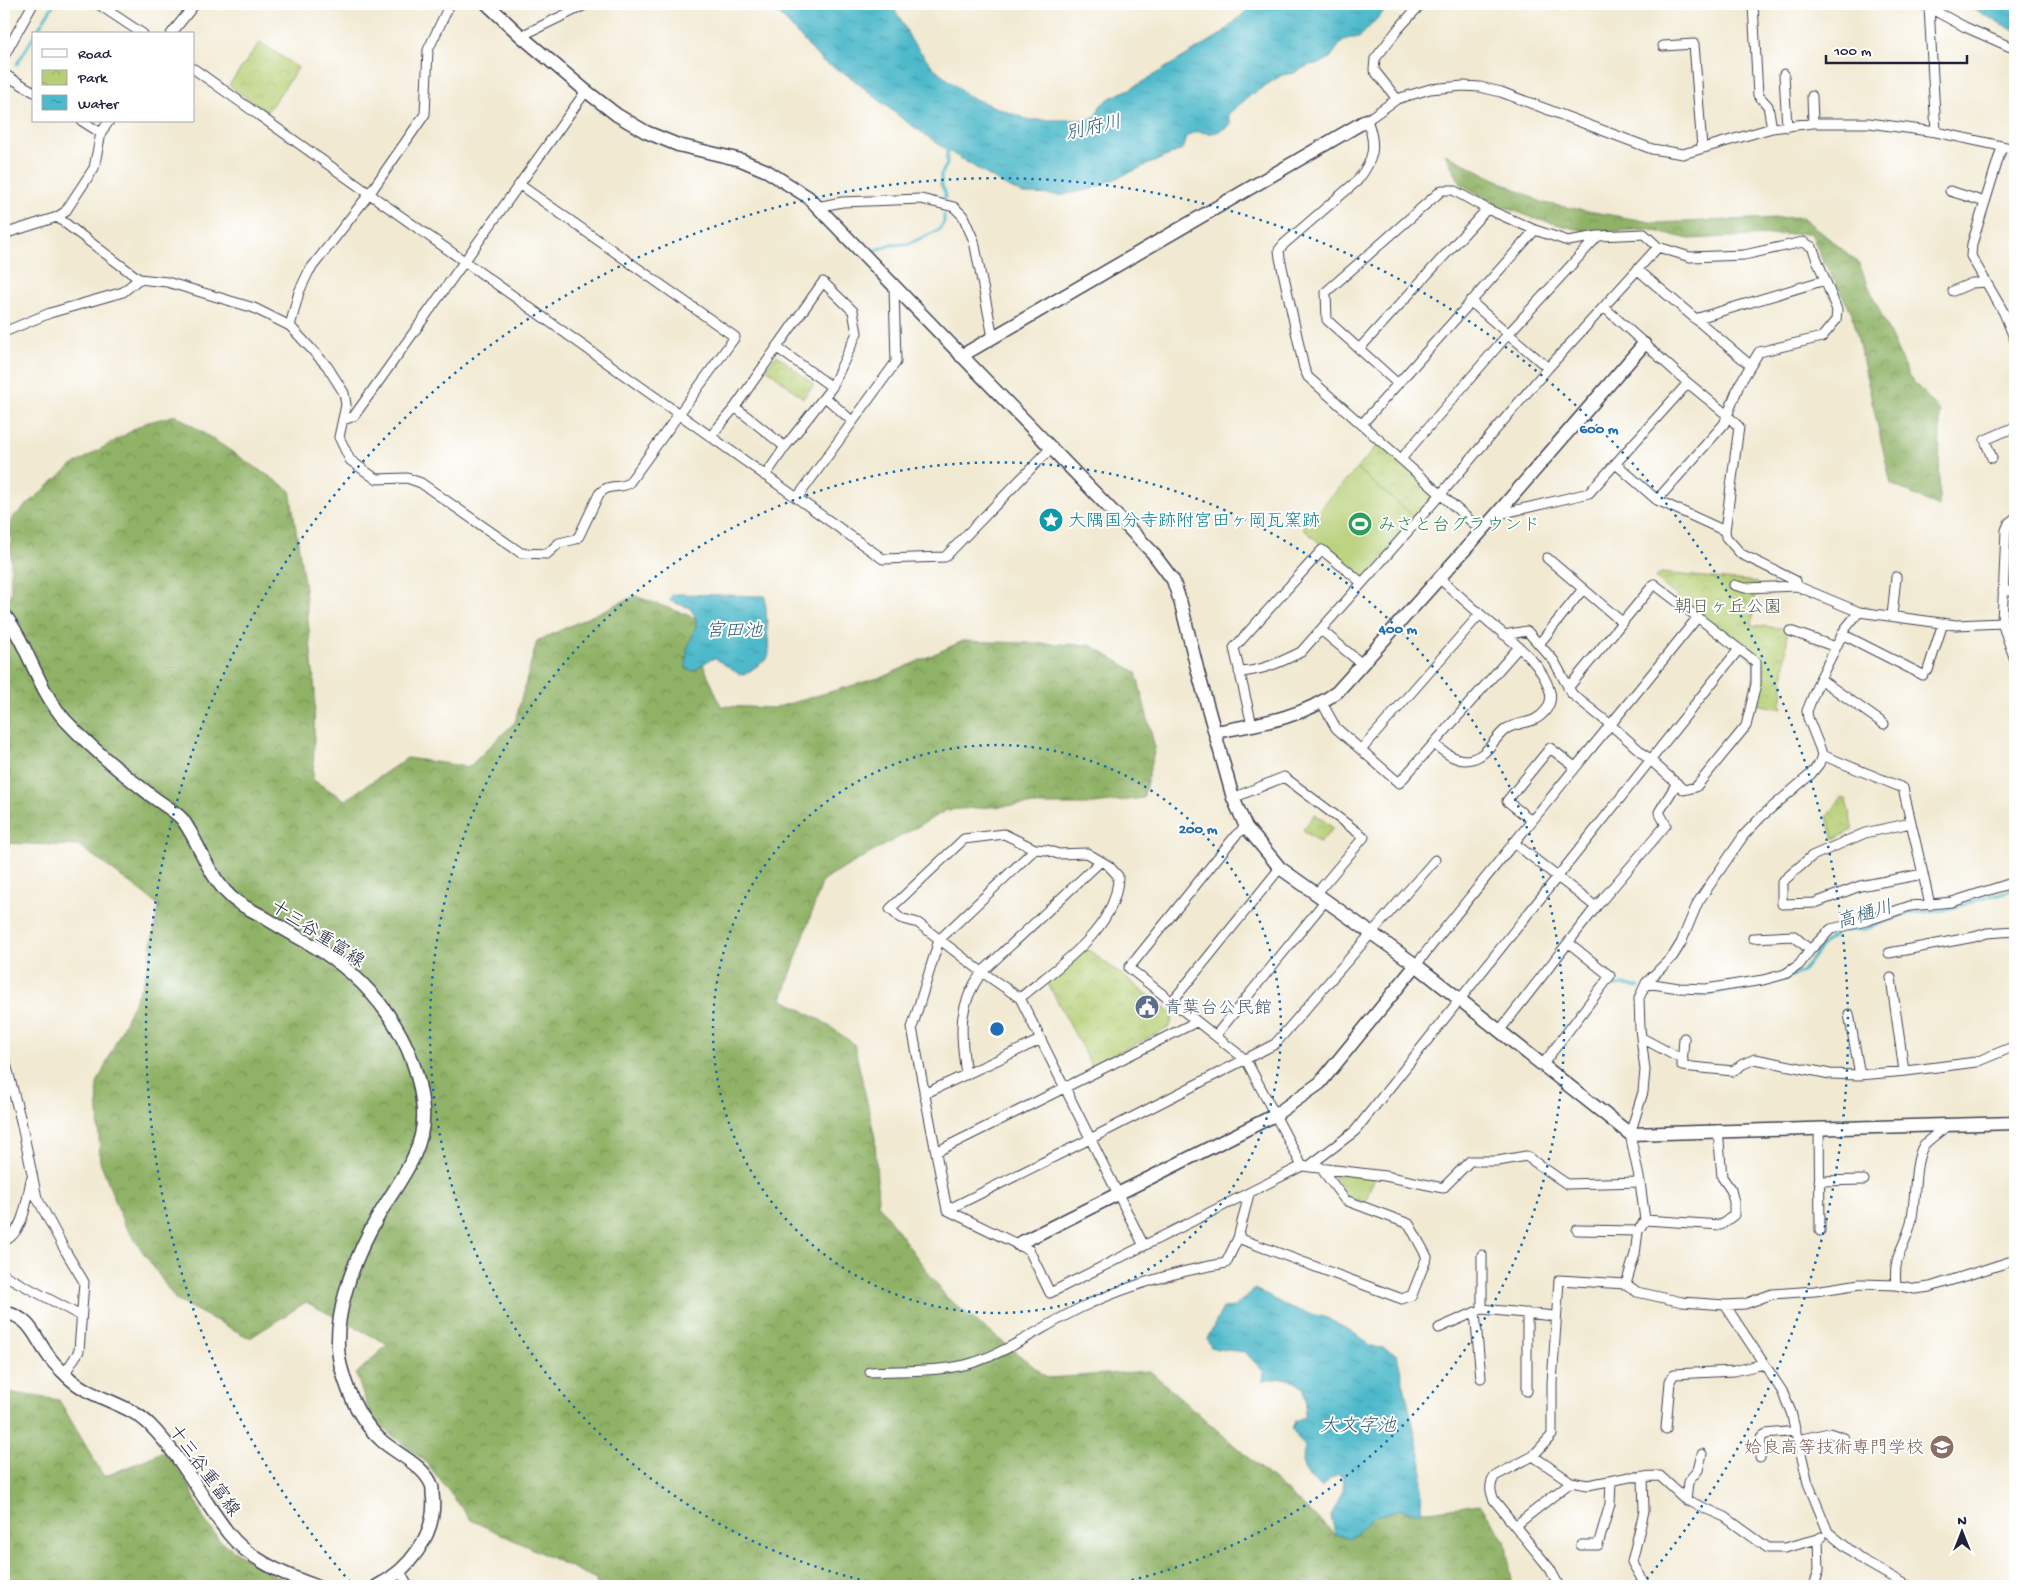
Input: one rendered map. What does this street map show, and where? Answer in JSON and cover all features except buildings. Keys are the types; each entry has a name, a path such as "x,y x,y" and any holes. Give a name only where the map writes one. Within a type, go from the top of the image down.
{"street":[{"path":"4,56 34,4"},
{"path":"98,4 140,32"},
{"path":"173,32 195,4"},
{"path":"290,326 299,292 309,271 370,193 425,114 428,50 450,4"},
{"path":"487,4 521,36 617,115 646,132 678,145 741,160 767,171 808,197 1152,552 1173,580 1182,604 1198,672 1233,798 1246,828 1280,868 1322,896 1416,965 1630,1134 2015,1123"},
{"path":"521,36 587,4"},
{"path":"1397,99 1374,70 1375,60 1399,28 1421,4"},
{"path":"1748,4 1753,5 1758,94 1768,106 1772,128"},
{"path":"1926,6 1965,27 2015,49"},
{"path":"1926,6 1936,132"},
{"path":"1663,46 1694,44 1702,148"},
{"path":"195,70 883,559 945,557 1050,448"},
{"path":"4,74 32,91"},
{"path":"1784,74 1787,127"},
{"path":"961,356 1367,120 1397,99 1444,86 1480,88 1501,92 1652,149 1683,154 1772,128 1813,124 1869,123 1936,132 2015,149"},
{"path":"343,420 354,416 586,91"},
{"path":"1812,96 1813,124"},
{"path":"1367,120 1373,136 1372,155 1367,169 1357,182 1279,250 1304,368 1308,377 1481,530"},
{"path":"84,122 101,133"},
{"path":"4,234 57,217 65,212 94,168 101,133 108,122"},
{"path":"2002,147 1972,244 1972,256 2004,312 2015,340"},
{"path":"57,217 139,279 167,282 254,308 290,326 339,383 344,393 346,405 339,437 345,454 366,473 376,479 407,478 421,483 520,553 547,554 559,543 576,539 579,536 599,494 604,489 611,486 625,486 630,483 735,337 520,185"},
{"path":"1397,383 1327,320 1326,292 1442,190 1454,190 1487,209 1535,230 1568,241 1598,236 1644,234 1658,247 1690,257 1744,255 1803,242 1812,246 1837,310 1836,320 1822,337 1759,352 1739,385 1724,424 1657,500"},
{"path":"1950,191 1985,202"},
{"path":"817,207 842,202 921,199 954,207 963,216 974,242 993,337"},
{"path":"1359,348 1487,209"},
{"path":"1362,424 1535,230"},
{"path":"1401,459 1509,333 1598,236"},
{"path":"1240,672 1279,663 1301,652 1361,582 1441,494 1548,368 1605,308 1658,247"},
{"path":"1638,270 1750,365"},
{"path":"4,332 50,314 123,292 139,279"},
{"path":"1695,319 1825,280"},
{"path":"711,436 735,407 823,282 853,311 857,332 832,387 765,476"},
{"path":"1952,290 1986,282"},
{"path":"797,498 896,362 894,287"},
{"path":"1470,301 1548,368"},
{"path":"1605,308 1688,383 1727,414 1739,427 1725,531 1726,537 1741,554 1796,581 1797,586"},
{"path":"1216,732 1300,713 1322,703 1337,692 1496,515 1644,344"},
{"path":"776,347 832,387"},
{"path":"1496,515 1589,493 1688,383"},
{"path":"824,397 852,421"},
{"path":"735,407 785,447"},
{"path":"1992,458 1985,440 2015,426"},
{"path":"1616,464 1657,500 1725,531"},
{"path":"2015,518 2009,523 2006,530 2002,623 2015,660"},
{"path":"1252,725 1234,648 1322,550 1361,582"},
{"path":"1547,558 1622,622"},
{"path":"1892,616 1896,577"},
{"path":"1434,745 1454,758 1462,760 1482,755 1507,728 1533,722 1542,715 1550,704 1551,694 1539,669 1519,647 1439,578"},
{"path":"1504,635 1527,631 1554,661 1568,688 1572,694 1611,725 1684,790 1696,787 1746,726 1756,684 1756,662 1654,584 1568,688"},
{"path":"1734,585 1745,588 1797,586 1859,612 1956,626 2002,623"},
{"path":"1539,644 1583,589"},
{"path":"2003,591 2015,592"},
{"path":"1626,1284 1635,1254 1638,1231 1645,1220 1640,1182 1630,1134 1643,1092 1645,1070 1640,1029 1639,998 1646,983 1673,956 1681,943 1698,902 1744,836 1762,816 1811,774 1819,764 1822,756 1807,711 1842,634 1859,612"},
{"name":"十三谷重富線","path":"4,614 47,697 64,718 117,769 182,820 213,878 233,899 342,965 376,998 394,1022 416,1068 423,1114 421,1136 416,1155 366,1237 356,1262 338,1322 336,1346 347,1388 361,1415 379,1438 420,1469 432,1485 434,1512 425,1540 400,1571 377,1586"},
{"path":"1362,750 1480,614"},
{"path":"1018,1244 1276,1115 1320,1083 1513,842 1697,618"},
{"path":"1842,634 1926,673 1943,624"},
{"path":"1321,630 1362,664"},
{"path":"1790,631 1836,646"},
{"path":"1322,703 1336,728 1399,783 1519,647"},
{"path":"947,1210 1005,1240 1029,1250 1050,1293 1306,1166 1355,1132 1738,649"},
{"path":"1820,679 1884,724"},
{"path":"1531,820 1507,801 1550,748 1575,767"},
{"path":"1822,756 1903,788 1930,905"},
{"path":"1216,1035 1322,896 1364,837 1284,777 1233,798"},
{"path":"1500,1030 1596,908 1666,825 1659,812 1677,783"},
{"path":"1911,823 1865,833 1812,856 1782,882 1782,904 1815,903 1860,886 1924,874"},
{"path":"1246,828 1236,834 1129,968 1171,1003 1216,1035 1246,1060 1306,1166"},
{"path":"1020,998 1081,948 1098,930 1118,888 1118,876 1109,866 1087,853 1058,854 1047,850 1035,850 1004,834 964,839 890,909 900,918 918,923 982,972 1020,998 1144,1246"},
{"path":"1513,842 1596,908"},
{"path":"947,1210 912,1028 939,940 1035,850"},
{"path":"947,1210 1090,1140 1276,1044 1371,931 1434,860"},
{"path":"966,1075 961,1020 966,998 982,972 1100,862"},
{"path":"1171,1003 1280,868"},
{"path":"1646,983 1679,988 1706,989 1764,980 1785,974 1799,965 1810,950 1831,929 1866,921 1910,906 1952,902 2015,882"},
{"path":"1889,953 1987,933 2015,931"},
{"path":"1753,938 1794,936 1810,950"},
{"path":"1542,1064 1610,976 1569,943"},
{"path":"1891,978 1904,1071"},
{"path":"1850,1014 1860,1075"},
{"path":"936,1152 1196,1022"},
{"path":"1642,1038 1683,1060"},
{"path":"1684,1038 1682,1066 1733,1071 1755,1059 1830,1074 1860,1075 1976,1062 2015,1046"},
{"path":"924,1094 1040,1040"},
{"path":"4,1056 37,1198 84,1282 79,1351 65,1373"},
{"path":"1896,1285 1894,1268 1900,1248 1911,1225 1918,1162 1924,1146 1948,1125"},
{"path":"1819,1128 1820,1231"},
{"path":"1645,1220 1721,1225 1734,1215 1734,1202 1731,1190 1722,1177 1718,1130"},
{"path":"1306,1166 1386,1176 1443,1188 1470,1161 1498,1161 1526,1156 1567,1184 1640,1182"},
{"path":"1238,1238 1402,1299 1412,1295 1427,1257 1409,1224 1345,1200 1320,1167"},
{"path":"4,1241 9,1239 18,1226 27,1207 32,1175"},
{"path":"1819,1181 1864,1180"},
{"path":"870,1372 956,1367 975,1362 1091,1303 1143,1282 1183,1271 1226,1263 1238,1238 1249,1194"},
{"path":"1577,1230 1638,1231"},
{"path":"1481,1378 1479,1310 1482,1254"},
{"path":"1559,1586 1550,1569 1494,1500 1490,1491 1491,1481 1495,1476 1533,1456 1552,1435 1555,1316 1560,1280 1626,1284 1637,1292 1682,1302 1725,1306 1744,1304 1772,1294 1815,1291 1860,1284 1896,1285 1915,1289 1930,1287 2015,1260"},
{"path":"4,1274 81,1316"},
{"path":"1725,1306 1782,1391 1791,1412 1808,1483 1828,1532 1861,1559 1908,1586"},
{"path":"1440,1328 1479,1310 1555,1316"},
{"name":"十三谷重富線","path":"4,1312 17,1315 26,1322 50,1359 83,1388 111,1400 148,1423 171,1447 230,1536 263,1563 295,1579 316,1586"},
{"path":"1526,1313 1527,1391"},
{"path":"1666,1429 1670,1381 1674,1374 1734,1371 1764,1364"},
{"path":"1760,1458 1761,1438 1766,1434 1830,1433 1844,1438"},
{"path":"1686,1500 1688,1482 1698,1470 1702,1454"},
{"path":"1533,1456 1571,1482 1588,1485 1643,1476 1660,1476 1686,1500 1726,1517 1768,1548 1785,1548 1818,1539 1828,1532"},
{"path":"1643,1476 1644,1511 1632,1562 1646,1586"},
{"path":"1582,1545 1598,1546 1610,1504 1611,1481"},
{"path":"1515,1526 1571,1482"},
{"path":"1814,1586 1819,1570 1818,1539"},
{"path":"400,1571 408,1586"}],"green space":[{"path":"260,42 298,68 267,112 229,85"},
{"path":"1445,154 1543,203 1656,223 1802,217 1858,262 1909,377 1940,411 1939,507 1891,484 1852,313 1822,259 1811,233 1689,239 1647,229 1592,233 1536,219 1494,203 1461,184"},
{"path":"777,355 814,385 803,398 766,368"},
{"path":"176,415 290,490 305,589 315,692 313,780 345,800 407,758 469,767 515,722 537,641 635,596 696,618 696,626 686,660 694,671 703,664 721,706 774,708 885,676 963,641 1090,645 1136,672 1155,748 1143,798 1086,805 1018,805 947,810 823,880 782,999 822,1021 854,1044 875,1138 878,1204 946,1297 1048,1378 1150,1371 1335,1534 1350,1539 1374,1517 1400,1509 1429,1511 1480,1504 1505,1540 1513,1586 597,1586 596,1579 471,1520 426,1462 372,1420 356,1374 388,1344 306,1302 250,1338 176,1300 124,1224 100,1161 97,1084 145,978 159,905 80,846 4,843 4,606 11,593 11,519 70,467 145,423"},
{"path":"1381,441 1441,494 1418,520 1357,469"},
{"name":"みさと台グラウンド","path":"1357,469 1418,520 1361,582 1302,527"},
{"name":"朝日ヶ丘公園","path":"1661,573 1757,582 1752,625 1788,629 1781,709 1751,703 1755,662 1655,578"},
{"path":"1842,797 1846,799 1853,830 1834,839 1827,817"},
{"path":"1315,814 1333,828 1320,843 1303,830"},
{"path":"1085,947 1173,1014 1170,1027 1092,1066 1047,982"},
{"path":"1334,1172 1374,1177 1365,1203 1348,1197 1332,1174"},
{"path":"7,1392 59,1400 104,1477 165,1451 189,1485 203,1518 219,1540 258,1567 295,1586 4,1586 4,1394"}],"water":[{"name":"別府川","path":"770,4 890,4 900,18 911,40 933,67 969,97 1029,120 1087,120 1096,116 1100,106 1110,98 1134,87 1220,35 1254,4 1391,4 1359,38 1349,38 1341,43 1330,58 1319,64 1309,65 1294,73 1282,75 1251,95 1228,114 1231,124 1225,128 1212,133 1193,133 1185,138 1185,145 1181,150 1092,189 1062,195 1023,194 1004,185 947,150 904,120 849,76 822,61"},
{"path":"1964,4 2015,4 2015,31"},
{"name":"宮田池","path":"672,595 765,596 769,654 767,659 744,675 739,674 715,658 694,671 686,669 687,650 696,626 696,618 690,608 670,601"},
{"name":"大文字池","path":"1255,1289 1292,1309 1327,1318 1359,1336 1371,1347 1384,1348 1397,1355 1422,1464 1421,1513 1400,1509 1374,1517 1350,1539 1335,1534 1331,1516 1342,1493 1343,1476 1337,1474 1322,1487 1310,1479 1305,1471 1303,1461 1304,1447 1292,1429 1295,1421 1304,1417 1306,1404 1304,1389 1294,1381 1285,1379 1263,1381 1264,1372 1245,1352 1211,1347 1207,1339 1223,1308 1234,1307"}],"waterway":[{"path":"36,32 54,4"},
{"path":"17,64 32,39"},
{"path":"4,86 8,78"},
{"path":"945,198 945,192 941,184 941,175 947,164 947,150"},
{"path":"874,251 890,245 908,244 939,230 944,222 944,215"},
{"name":"高樋川","path":"1647,989 1707,995 1770,984 1802,972 1825,942 1838,932 1866,929 1905,914 1945,910 2015,889"},
{"path":"1614,986 1639,987"},
{"path":"2013,1586 2015,1546"}],"place":[{"name":"大隅国分寺跡附宮田ヶ岡瓦窯跡","path":"1051,520"},
{"name":"みさと台グラウンド","path":"1360,524"},
{"name":"青葉台公民館","path":"1147,1007"},
{"name":"姶良高等技術専門学校","path":"1942,1447"}]}
